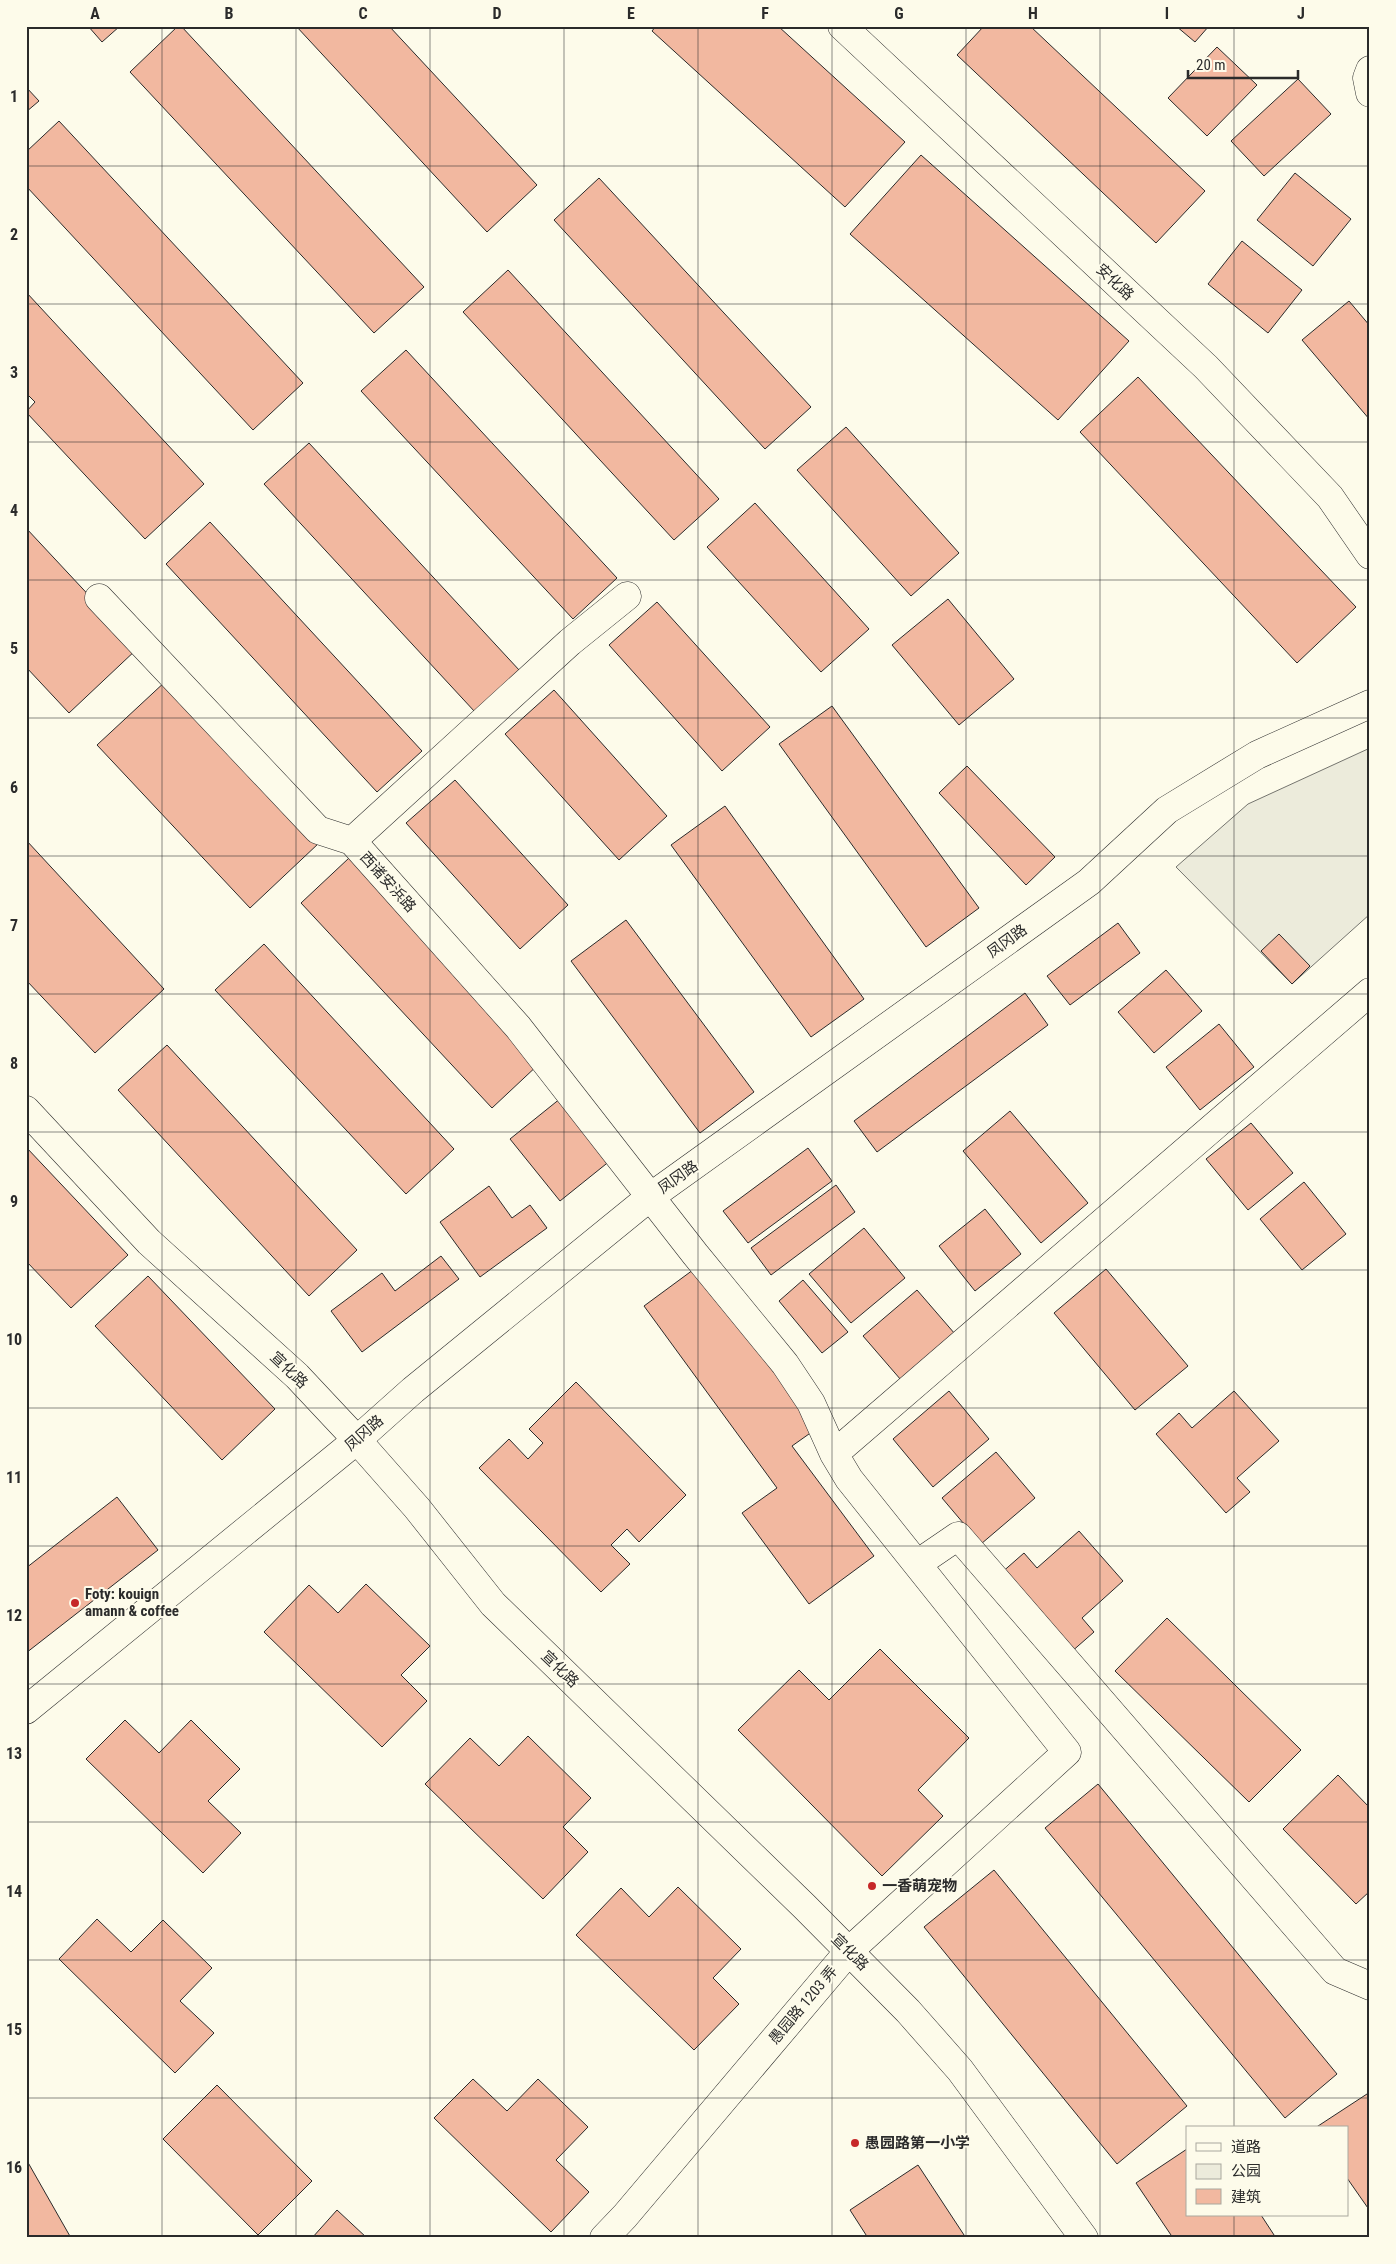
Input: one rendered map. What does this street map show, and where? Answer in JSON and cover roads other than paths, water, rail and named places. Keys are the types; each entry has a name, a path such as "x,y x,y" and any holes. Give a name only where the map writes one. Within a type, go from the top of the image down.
{"street":[{"name":"安化路","path":"842,26 1206,367 1330,497 1370,555"},
{"path":"1370,70 1367,78 1370,93"},
{"path":"352,842 570,642 627,596"},
{"name":"西诸安浜路","path":"99,598 318,830 352,842 518,1027 650,1197 784,1364 811,1403 834,1454 849,1479 1067,1752"},
{"name":"凤冈路","path":"26,1710 357,1440 413,1390 650,1197 1090,882 1167,810 1257,755 1370,704"},
{"path":"834,1454 1370,992"},
{"name":"宣化路","path":"26,1110 149,1242 297,1376 417,1508 493,1604 849,1950 960,2070 1084,2238"},
{"path":"917,1564 958,1536 1335,1971 1370,1986"},
{"name":"愚园路 1203 弄","path":"604,2238 631,2209 849,1950 1067,1752"}],"place":[{"name":"Foty: kouign amann & coffee","path":"75,1603"},
{"name":"一香萌宠物","path":"872,1886"},
{"name":"愚园路第一小学","path":"855,2143"}]}
